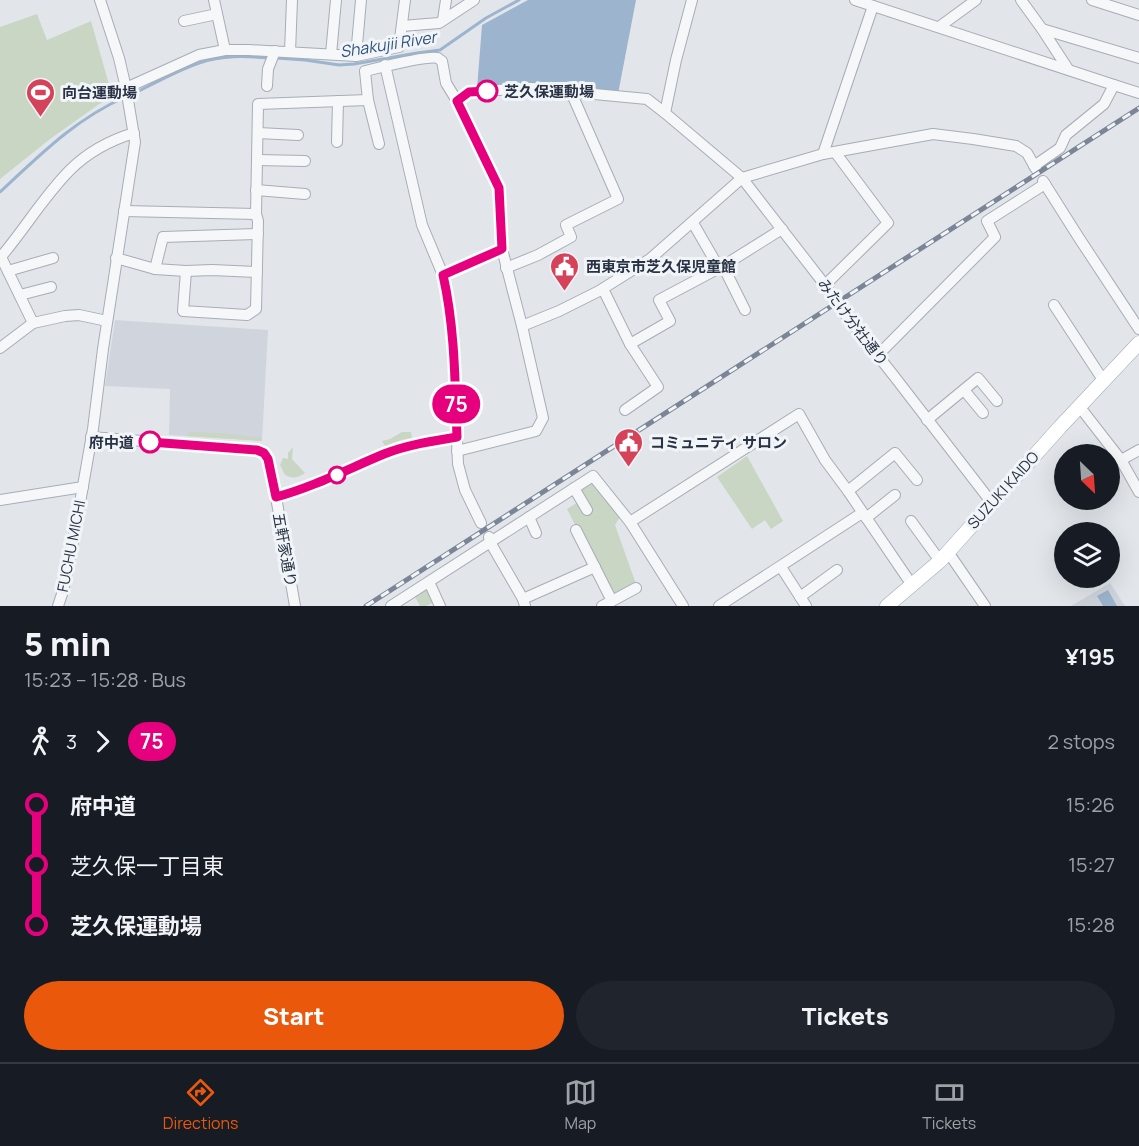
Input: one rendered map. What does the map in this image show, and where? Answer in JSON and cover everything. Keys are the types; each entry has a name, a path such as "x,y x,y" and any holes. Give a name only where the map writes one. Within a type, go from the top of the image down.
{"main road":[{"name":"SUZUKI KAIDO","path":"887,606 944,556 1139,343"}],"street":[{"path":"0,500 83,487 135,142 127,89 100,0"},
{"path":"214,0 225,50"},
{"path":"290,52 292,0"},
{"path":"331,54 336,0"},
{"path":"356,56 361,0"},
{"path":"127,89 199,56 225,50 274,55 290,52 356,56 399,47 405,0"},
{"path":"443,20 446,0"},
{"path":"402,26 439,23 474,0"},
{"path":"665,113 692,0"},
{"path":"855,0 1139,93"},
{"path":"1021,0 1068,69"},
{"path":"1092,0 1139,15"},
{"path":"939,27 970,1"},
{"path":"823,154 873,6"},
{"path":"184,21 217,14"},
{"path":"1042,28 1139,58"},
{"path":"267,86 268,69 274,55"},
{"path":"379,144 368,99 365,71 386,65 438,58 442,61 446,83 499,188 502,249 543,418 536,431 457,451"},
{"path":"386,65 422,225 443,275 449,304 453,345 458,464 465,490 481,523"},
{"path":"522,326 559,312 603,289 650,259 742,178 823,154 933,134 1016,146 1027,153 1035,167 1060,148 1066,135 1104,104 1114,85"},
{"name":"みたけ分社通り","path":"457,101 469,92 531,88 647,99 742,178 992,503"},
{"path":"506,268 538,255 570,237 566,225 618,199 571,92"},
{"path":"186,271 183,310 247,315 256,309 258,104 368,99"},
{"path":"337,142 338,101"},
{"path":"33,323 1,258 71,169 103,146 134,133"},
{"path":"258,133 298,135"},
{"path":"825,285 888,223 835,152"},
{"path":"257,160 305,161"},
{"path":"878,355 995,237 987,221 1044,182 1139,329"},
{"path":"256,190 305,194"},
{"path":"124,211 256,214"},
{"path":"693,223 745,310"},
{"path":"630,344 670,321 659,300 721,267 782,229"},
{"path":"155,269 164,237 258,234"},
{"path":"443,275 502,249"},
{"path":"8,271 53,258"},
{"path":"116,258 155,269 256,272"},
{"path":"20,295 51,287"},
{"path":"603,289 630,344 658,387 625,410"},
{"path":"1054,305 1103,380"},
{"path":"0,348 33,323 79,315 107,321"},
{"path":"927,420 978,378 997,401"},
{"path":"964,390 983,413"},
{"path":"1079,406 1121,460 1139,492"},
{"path":"630,522 799,414 825,460 912,585"},
{"name":"五軒家通り","path":"91,437 194,444 257,450 264,453 268,459 276,497 295,606"},
{"path":"276,497 405,447 457,437"},
{"path":"1121,460 1139,450"},
{"path":"848,491 895,453 917,480"},
{"path":"391,606 489,539 529,517 592,476 630,522 683,606"},
{"name":"FUCHU MICHI","path":"58,606 63,591 83,487"},
{"path":"574,488 587,510"},
{"path":"719,606 895,495"},
{"path":"529,517 536,533"},
{"path":"911,521 944,556 982,605"},
{"path":"576,531 595,567 607,603 636,588"},
{"path":"489,539 524,602 595,567"},
{"path":"781,567 803,601 837,570"},
{"path":"429,582 440,606"}],"shaded area":[{"path":"115,320 268,330 262,441 169,435 170,389 105,386"},
{"path":"1102,588 1113,588 1125,606 1071,606"}],"green space":[{"name":"向台運動場","path":"37,14 47,40 91,21 112,95 50,139 0,179 0,27"},
{"path":"189,432 262,438 262,441 187,436"},
{"path":"402,432 411,432 412,438 385,446 382,441"},
{"path":"293,447 292,459 305,473 297,477 285,475 280,465 283,458 288,459 288,453"},
{"path":"747,456 783,521 771,529 765,520 752,529 717,477"},
{"path":"592,479 620,517 615,525 636,584 612,597 567,509 583,499 576,488"},
{"path":"426,587 435,602 420,606 414,595"}],"water":[{"path":"528,0 636,0 618,94 542,83 477,89 482,25"},
{"path":"1108,590 1117,606 1103,606 1097,596"}],"waterway":[{"name":"Shakujii River","path":"276,58 339,65 440,50 486,18 519,0"},
{"name":"Shakujii River","path":"131,95 208,60 234,57 269,58"},
{"name":"Shakujii River","path":"0,192 74,127 125,97"}],"railway":[{"path":"366,606 1139,108"}],"bus line":[{"name":"75","path":"150,442 257,450 264,453 268,459 276,497 405,447 457,437 453,345 449,304 443,275 502,249 499,188 457,101 469,92 487,91"}],"place":[{"name":"芝久保運動場","path":"487,91"},
{"name":"向台運動場","path":"41,118"},
{"name":"西東京市芝久保児童館","path":"565,292"},
{"name":"府中道","path":"150,442"},
{"name":"コミュニティ サロン","path":"629,468"}]}
